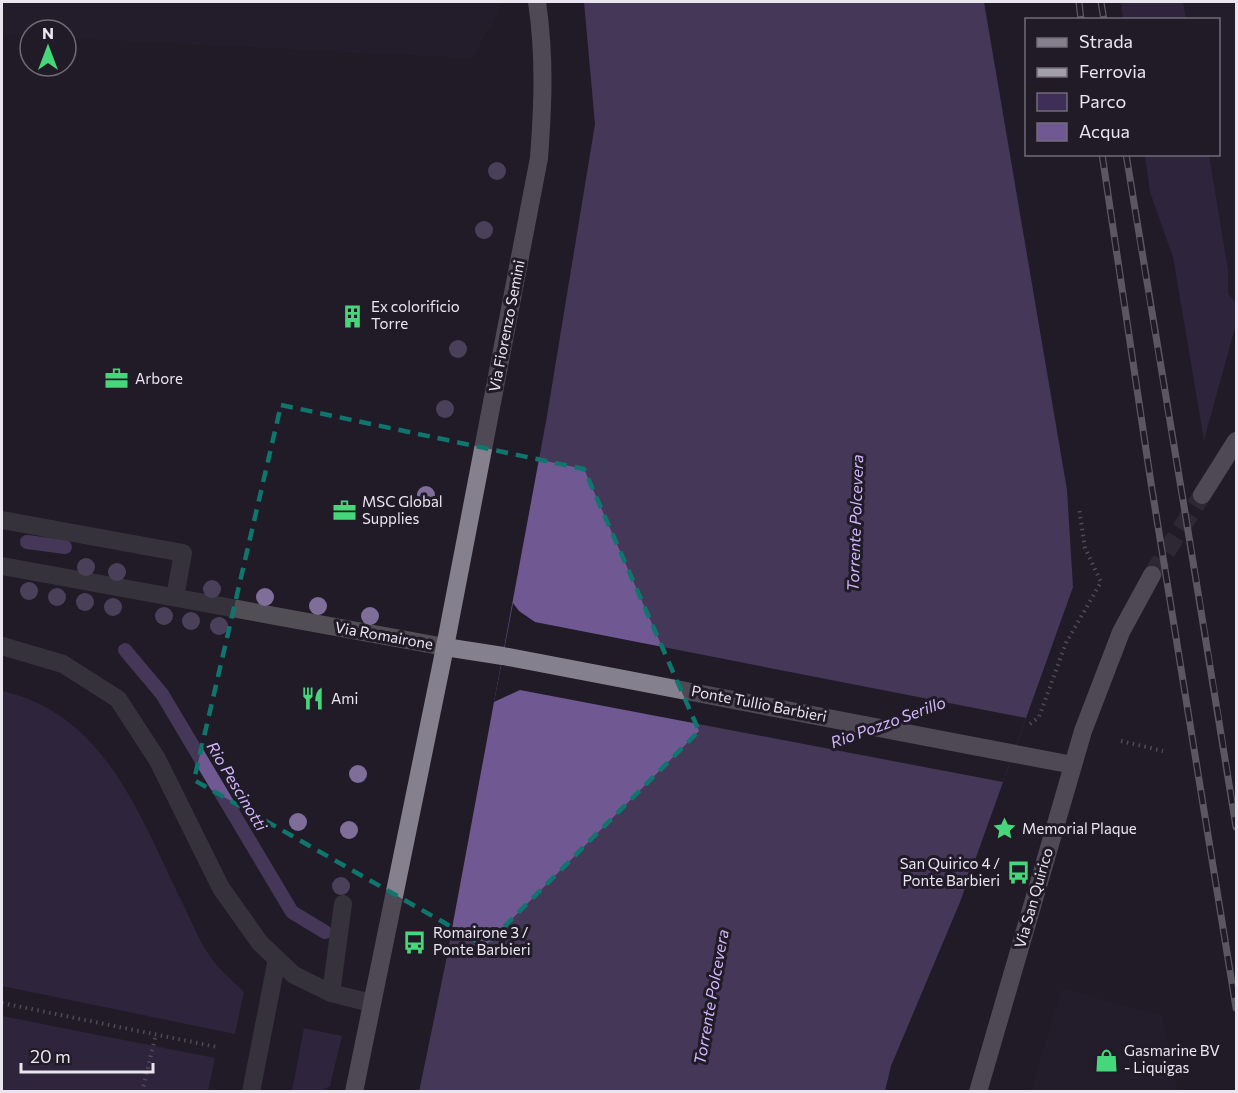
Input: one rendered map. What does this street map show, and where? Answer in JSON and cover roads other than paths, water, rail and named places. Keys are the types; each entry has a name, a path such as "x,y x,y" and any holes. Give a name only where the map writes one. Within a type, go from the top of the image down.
{"main road":[{"name":"Via Fiorenzo Semini","path":"445,647 539,158 544,96 542,35 537,2"},
{"path":"1202,495 1236,441"},
{"name":"Via San Quirico","path":"978,1092 1083,731 1121,632 1152,575"},
{"name":"Ponte Tullio Barbieri","path":"445,647 1014,752 1072,765"},
{"name":"Via Romairone","path":"354,1092 445,647"}],"street":[{"path":"2,520 183,553 175,597"},
{"name":"Via Romairone","path":"2,566 445,647"},
{"path":"2,646 63,664 118,699 157,759 221,888 260,943 294,975 331,993 371,1003"},
{"path":"331,993 343,904"},
{"path":"251,1092 277,959"}],"water":[{"path":"584,2 984,2 1067,490 1073,587 960,902 891,1066 885,1091 419,1092 446,961 547,416 595,124"}],"waterway":[{"name":"Rio Pescinotti","path":"27,542 65,547"},
{"name":"Rio Pescinotti","path":"125,650 162,694 292,912 325,932"}],"tunnel":[{"path":"1152,575 1202,495"}],"railway":[{"path":"1079,2 1081,18"},
{"path":"1101,2 1104,18"},
{"path":"1102,156 1151,483 1236,1008"},
{"path":"1126,156 1236,827"}],"place":[{"name":"Ex colorificio Torre","path":"353,316"},
{"name":"Arbore","path":"117,379"},
{"name":"MSC Global Supplies","path":"344,511"},
{"name":"Ami","path":"313,699"},
{"name":"Memorial Plaque","path":"1004,829"},
{"name":"San Quirico 4 / Ponte Barbieri","path":"1018,873"},
{"name":"Romairone 3 / Ponte Barbieri","path":"415,942"},
{"name":"Gasmarine BV - Liquigas","path":"1106,1060"}],"water label":[{"name":"Torrente Polcevera","path":"855,523"},
{"name":"Rio Pozzo Serillo","path":"888,722"},
{"name":"Torrente Polcevera","path":"711,997"}]}
